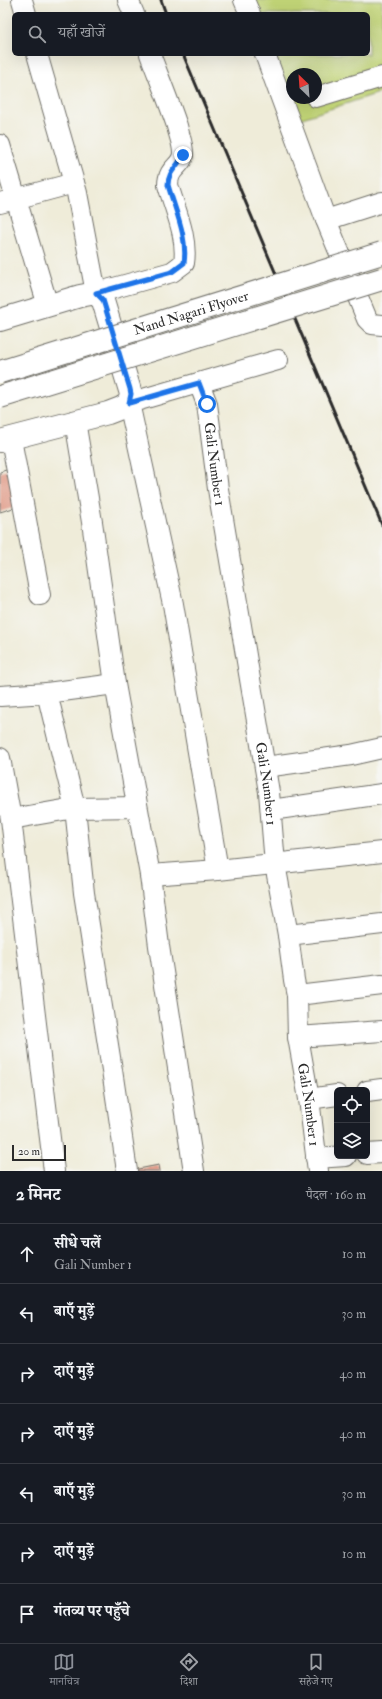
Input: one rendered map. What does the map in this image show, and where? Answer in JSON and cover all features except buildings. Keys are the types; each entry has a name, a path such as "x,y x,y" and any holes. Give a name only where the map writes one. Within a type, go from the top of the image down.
{"main road":[{"name":"Nand Nagari Flyover","path":"0,372 382,253"},
{"name":"Nand Nagari Flyover","path":"0,397 382,279"},
{"path":"0,320 89,293 96,293 103,300 131,394 129,403 108,413 6,440"}],"street":[{"path":"22,0 25,12"},
{"path":"128,0 133,12"},
{"path":"244,0 249,12"},
{"path":"38,56 74,183 96,293 172,272 184,263 186,251 184,240 168,185 168,177 183,155 182,143 172,110 151,56"},
{"path":"265,56 326,220 367,319 372,324 382,325"},
{"path":"322,95 382,77"},
{"path":"284,106 291,104"},
{"path":"0,145 8,201 48,306"},
{"path":"8,201 74,183"},
{"path":"326,220 382,202"},
{"path":"218,870 173,604 129,403 278,360"},
{"name":"Gali Number 1","path":"199,383 207,404 218,488 265,767 275,864 288,934 297,995 298,1037 309,1099 317,1165 336,1159"},
{"path":"75,421 92,522 115,684 136,807 150,874 159,946 194,1171"},
{"path":"6,440 40,595"},
{"path":"0,696 47,693 115,684"},
{"path":"47,693 75,808 84,893 127,1171"},
{"path":"265,767 351,755 382,748"},
{"path":"0,758 11,818 54,1171"},
{"path":"270,810 382,794"},
{"path":"11,818 75,808 136,807"},
{"path":"150,874 218,870 382,852"},
{"path":"288,934 382,924"},
{"path":"297,995 382,985"},
{"path":"298,1037 382,1031"},
{"path":"370,1091 382,1089"},
{"path":"309,1099 334,1095"},
{"path":"370,1154 382,1153"}],"green space":[{"path":"239,0 382,0 382,92 287,123 261,56 370,56 370,12 243,12"}],"railway":[{"path":"161,0 165,12"},
{"path":"184,56 382,525"}],"route":[{"path":"183,155 180,163 173,169 168,177 168,185 184,240 186,251 184,263 172,272 96,293 103,300 130,389 131,394 129,403 199,383 207,404"}]}
